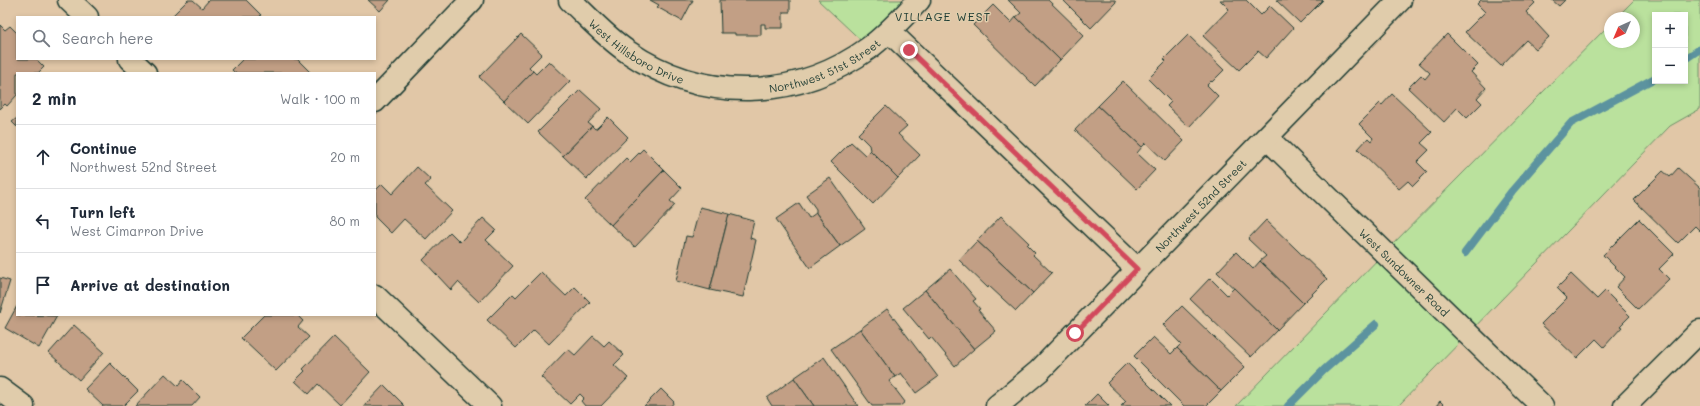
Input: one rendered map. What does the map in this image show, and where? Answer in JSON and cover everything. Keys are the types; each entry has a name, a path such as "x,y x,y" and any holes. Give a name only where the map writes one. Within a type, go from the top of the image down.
{"street":[{"path":"69,0 86,16"},
{"path":"376,100 472,0"},
{"name":"West Hillsboro Drive","path":"570,0 628,52 654,67 681,78 713,88"},
{"name":"Northwest 51st Street","path":"713,88 745,90 783,87 820,76 869,48 889,31 919,0"},
{"name":"Northwest 52nd Street","path":"997,406 1039,371 1400,0"},
{"path":"889,31 1137,269"},
{"path":"131,60 143,72"},
{"name":"West Sundowner Road","path":"1267,138 1542,406"},
{"path":"376,297 490,406"},
{"path":"1625,406 1700,331"},
{"path":"0,389 22,406"}],"green space":[{"path":"818,0 907,0 869,48"},
{"path":"1634,0 1700,0 1700,109 1670,126 1398,406 1236,406 1384,253 1604,30 1604,48 1640,48 1640,12 1622,12"}],"building":[{"path":"188,0 193,0 202,8 209,0 246,0 261,15 260,16 172,16"},
{"path":"368,0 390,0 380,11"},
{"path":"650,0 693,0 682,21 657,7 659,5"},
{"path":"720,0 790,0 790,12 783,12 783,28 765,28 765,24 761,24 761,35 735,35 735,33 721,33"},
{"path":"1008,0 1048,0 1084,35 1060,60 1016,17 1021,13"},
{"path":"1063,0 1115,0 1116,2 1091,28"},
{"path":"1220,0 1246,0 1261,15 1270,6 1293,28 1266,58 1258,51 1239,70 1203,36 1229,9"},
{"path":"1276,0 1323,0 1300,23"},
{"path":"1481,0 1532,0 1535,3 1526,12 1549,37 1536,49 1526,40 1501,66 1465,32 1485,12 1477,4"},
{"path":"1552,0 1565,0 1559,6"},
{"path":"993,5 1011,23 1016,17 1060,60 1035,86 973,25"},
{"path":"0,25 5,30 10,26 16,32 16,60 37,60 44,67 39,72 16,72 16,96 7,106 5,104 0,109"},
{"path":"521,34 542,54 529,67 533,71 504,101 479,77"},
{"path":"1447,34 1478,65 1471,72 1486,88 1477,98 1482,103 1467,118 1457,108 1444,122 1408,88 1421,75 1425,79 1430,73 1419,63"},
{"path":"1188,35 1224,70 1207,85 1218,96 1189,127 1167,106 1171,102 1148,79 1166,61 1164,59"},
{"path":"242,60 298,60 310,72 234,72 232,70"},
{"path":"549,61 570,81 528,124 504,101 533,71 536,74"},
{"path":"1123,81 1184,141 1165,161 1146,143 1142,147 1098,106"},
{"path":"580,90 601,109 588,123 592,126 563,156 538,132"},
{"path":"1392,94 1432,132 1421,143 1429,150 1417,162 1427,172 1413,186 1408,181 1399,189 1358,149 1368,138 1371,141 1373,138 1359,124 1380,103 1382,105"},
{"path":"886,106 907,126 898,134 920,155 898,178 870,150 869,145 858,134"},
{"path":"1098,106 1142,147 1137,153 1155,170 1137,189 1075,130"},
{"path":"608,117 628,137 587,179 563,156 592,126 595,129 597,128"},
{"path":"16,119 16,126 12,122"},
{"path":"851,142 865,155 870,150 898,178 873,204 831,162"},
{"path":"643,149 664,170 611,225 585,200 626,158 630,162"},
{"path":"417,167 431,180 425,185 452,211 426,239 404,219 391,233 376,218 376,190 382,184 392,194"},
{"path":"1678,168 1700,188 1700,231 1695,226 1678,243 1634,200 1663,171 1670,177"},
{"path":"664,170 682,188 670,201 675,205 635,247 611,225"},
{"path":"830,178 865,228 840,246 816,213 816,209 806,195"},
{"path":"799,203 809,218 816,213 840,246 810,268 776,219"},
{"path":"700,207 729,214 710,290 676,281 686,236 692,237"},
{"path":"729,214 754,221 750,238 756,240 743,297 710,290"},
{"path":"1001,216 1029,243 1027,245 1035,253 1033,255 1052,273 1033,293 977,241"},
{"path":"483,218 496,230 486,240 513,266 479,302 458,282 451,290 423,260 450,232 460,242"},
{"path":"1639,219 1674,254 1659,269 1669,279 1638,309 1616,287 1625,277 1603,255"},
{"path":"1266,220 1327,279 1303,303 1260,261 1266,256 1248,239"},
{"path":"977,241 1033,293 1016,311 989,286 988,288 959,260"},
{"path":"1236,252 1253,269 1260,261 1303,303 1277,330 1217,272"},
{"path":"950,269 976,299 973,301 980,309 978,310 996,331 974,349 925,290"},
{"path":"541,272 566,296 575,287 590,302 549,344 534,330 516,348 487,320 513,294 516,297"},
{"path":"1571,274 1597,299 1605,291 1630,316 1620,326 1622,327 1604,347 1596,339 1577,358 1541,324 1567,298 1557,288"},
{"path":"0,278 10,281 0,313"},
{"path":"1210,278 1227,295 1234,288 1277,330 1251,357 1190,299"},
{"path":"925,290 974,349 955,366 931,337 929,339 903,308"},
{"path":"1182,306 1245,367 1221,391 1177,348 1181,344 1163,325"},
{"path":"16,308 16,316 57,316 39,348 5,328"},
{"path":"887,309 938,377 916,393 901,373 895,377 860,329"},
{"path":"263,316 298,316 303,321 298,327 309,337 276,371 241,338"},
{"path":"74,325 104,352 79,380 49,353"},
{"path":"860,329 895,377 889,381 905,402 900,406 872,406 831,349"},
{"path":"593,336 604,346 609,341 624,355 614,365 628,378 601,406 585,406 581,401 584,398 580,394 570,404 541,377 568,349 575,355"},
{"path":"334,337 370,372 340,405 318,384 309,394 295,381 305,371 303,369"},
{"path":"1153,337 1171,354 1177,348 1221,391 1206,406 1184,406 1134,356"},
{"path":"824,357 858,406 814,406 794,378"},
{"path":"110,363 138,391 123,406 103,406 85,389"},
{"path":"1127,363 1170,406 1121,406 1126,401 1107,383"},
{"path":"165,374 178,386 183,380 200,397 192,406 135,406"},
{"path":"794,378 814,406 772,406 767,398"},
{"path":"384,385 405,406 364,406"},
{"path":"661,389 674,402 671,406 644,406"},
{"path":"1097,394 1109,406 1085,406"},
{"path":"1440,401 1445,406 1436,406"}],"waterway":[{"path":"1688,57 1700,49"},
{"path":"1465,253 1512,191 1571,123 1652,80"},
{"path":"1288,406 1324,370 1376,324"}],"district":[{"name":"VILLAGE WEST","path":"943,16"}],"route":[{"path":"909,50 1137,269 1075,333"}]}
